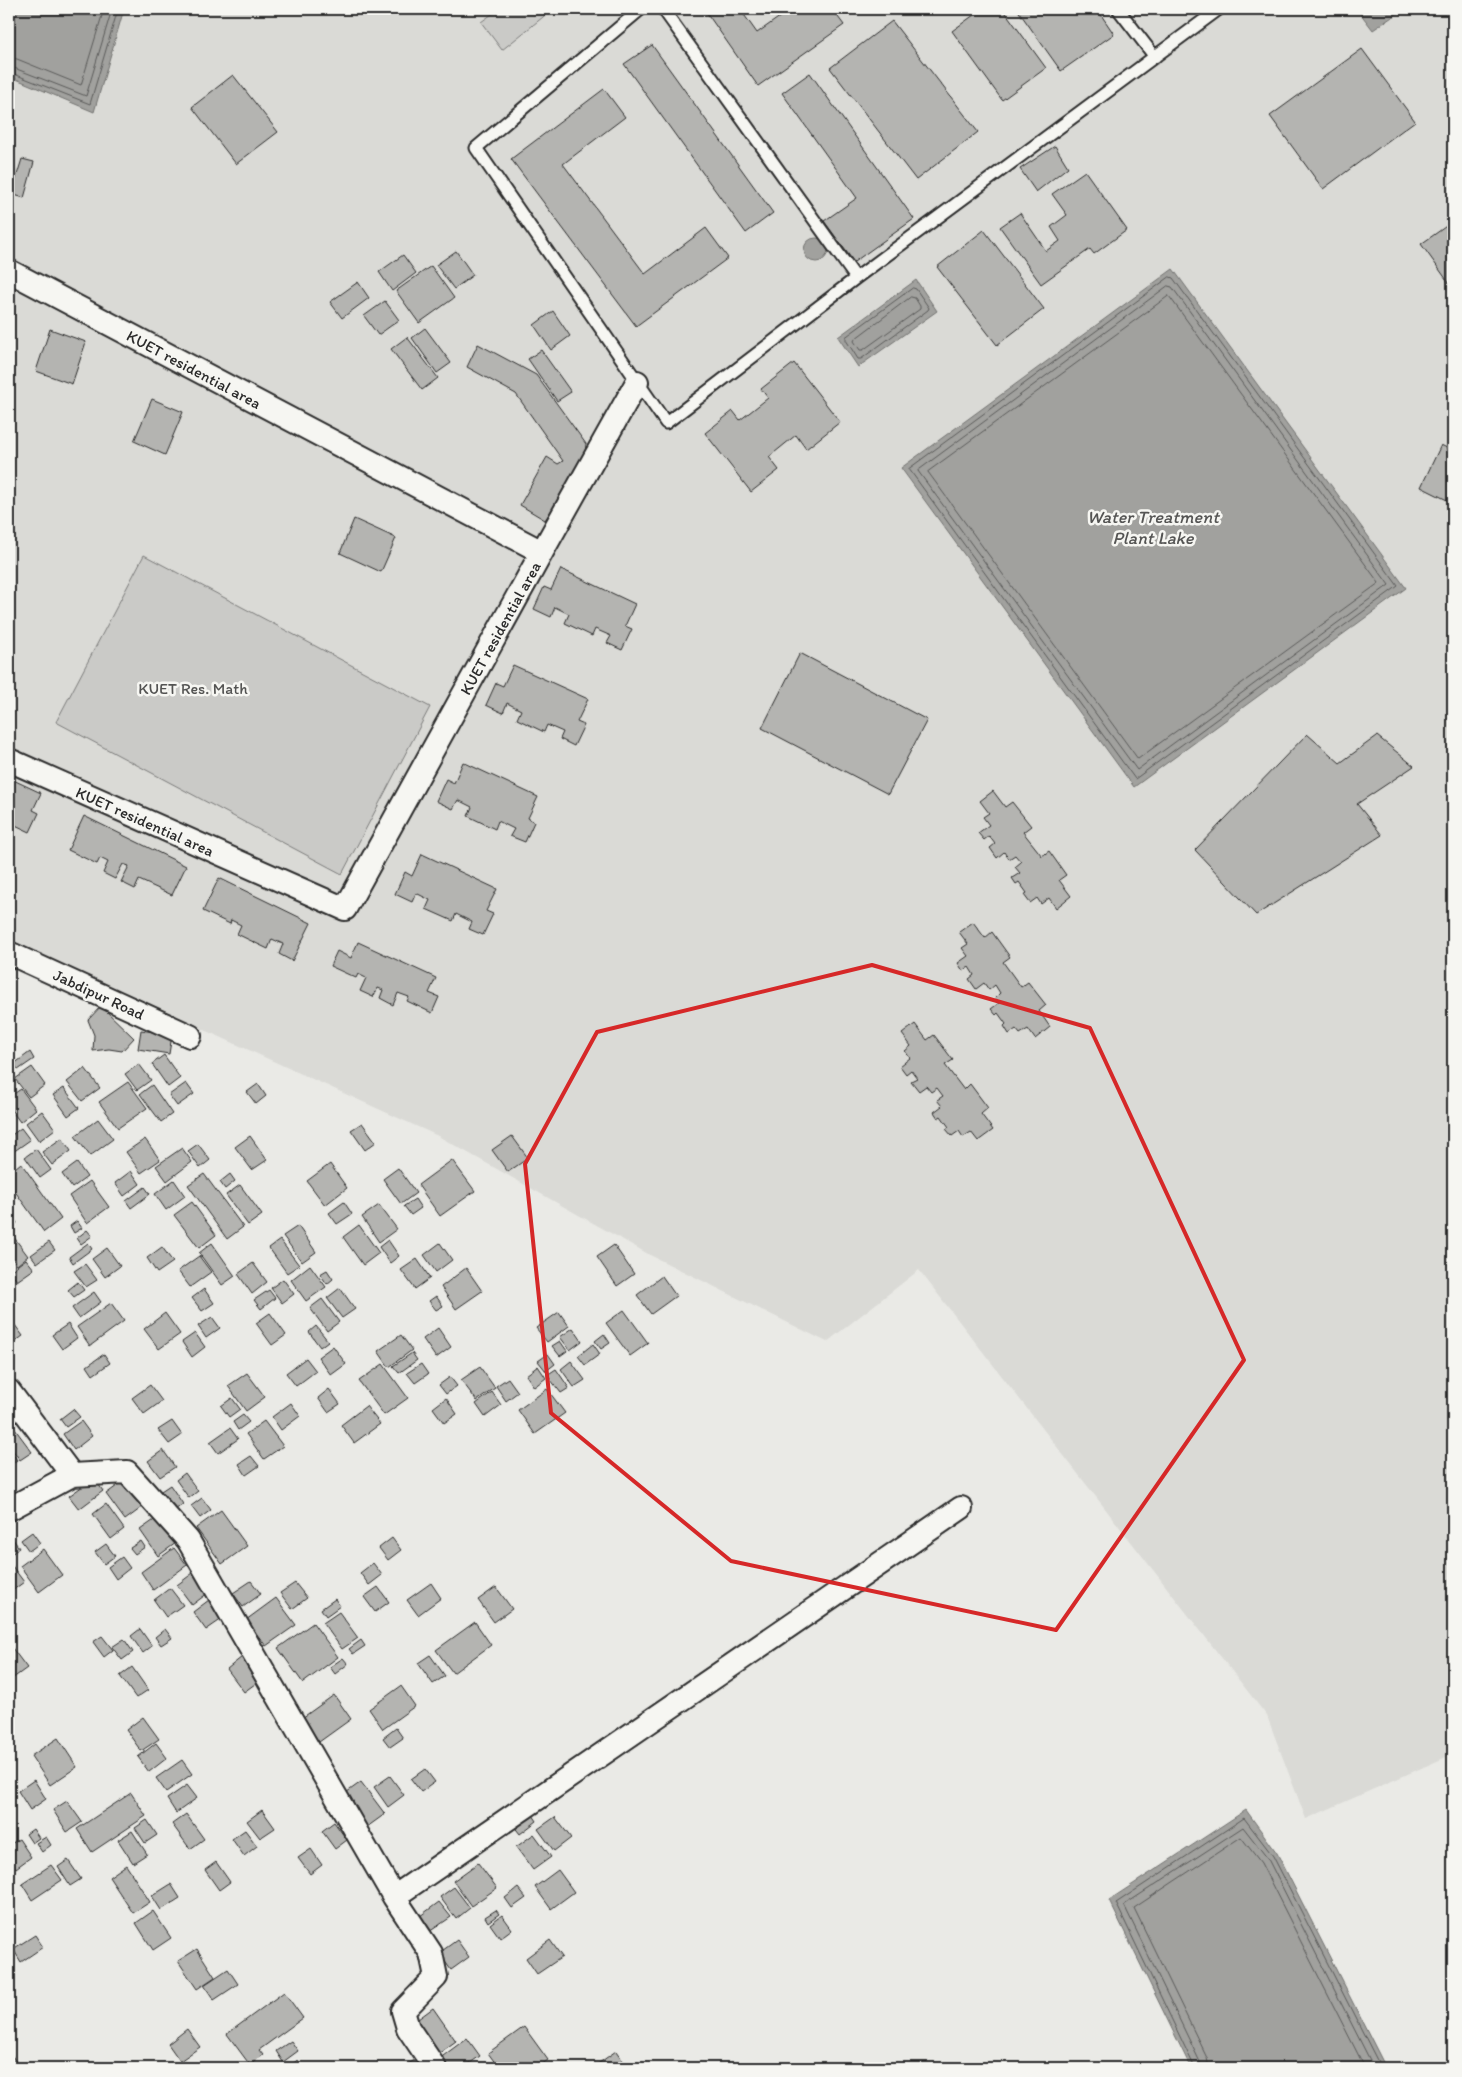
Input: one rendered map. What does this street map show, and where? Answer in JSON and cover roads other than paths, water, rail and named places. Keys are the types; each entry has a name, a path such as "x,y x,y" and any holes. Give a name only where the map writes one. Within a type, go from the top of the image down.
{"street":[{"name":"KUET residential area","path":"9,271 542,552 345,909 9,760"},
{"path":"542,552 638,382"},
{"name":"Jabdipur Road","path":"9,953 190,1036"},
{"path":"9,1391 72,1474"},
{"path":"9,1509 72,1474 127,1472 188,1540 394,1897 431,1953 436,1977 403,2011 408,2028 434,2068"},
{"path":"394,1897 961,1508"}],"lane":[{"path":"641,9 476,148 666,423 856,278 1219,9"},
{"path":"664,9 856,278"},
{"path":"1118,9 1155,56"}],"water":[{"path":"9,9 124,9 94,112 9,76"},
{"path":"1357,9 1404,9 1373,30"},
{"path":"816,238 824,242 828,250 824,258 816,262 808,258 804,250 808,242"},
{"name":"Water Treatment Plant Lake","path":"1173,269 1406,588 1134,787 901,468"},
{"path":"916,280 937,311 858,367 838,337"},
{"path":"1246,1810 1277,1853 1386,2068 1191,2068 1109,1900"}],"park label":[{"name":"KUET Res. Math","path":"193,688"}]}
